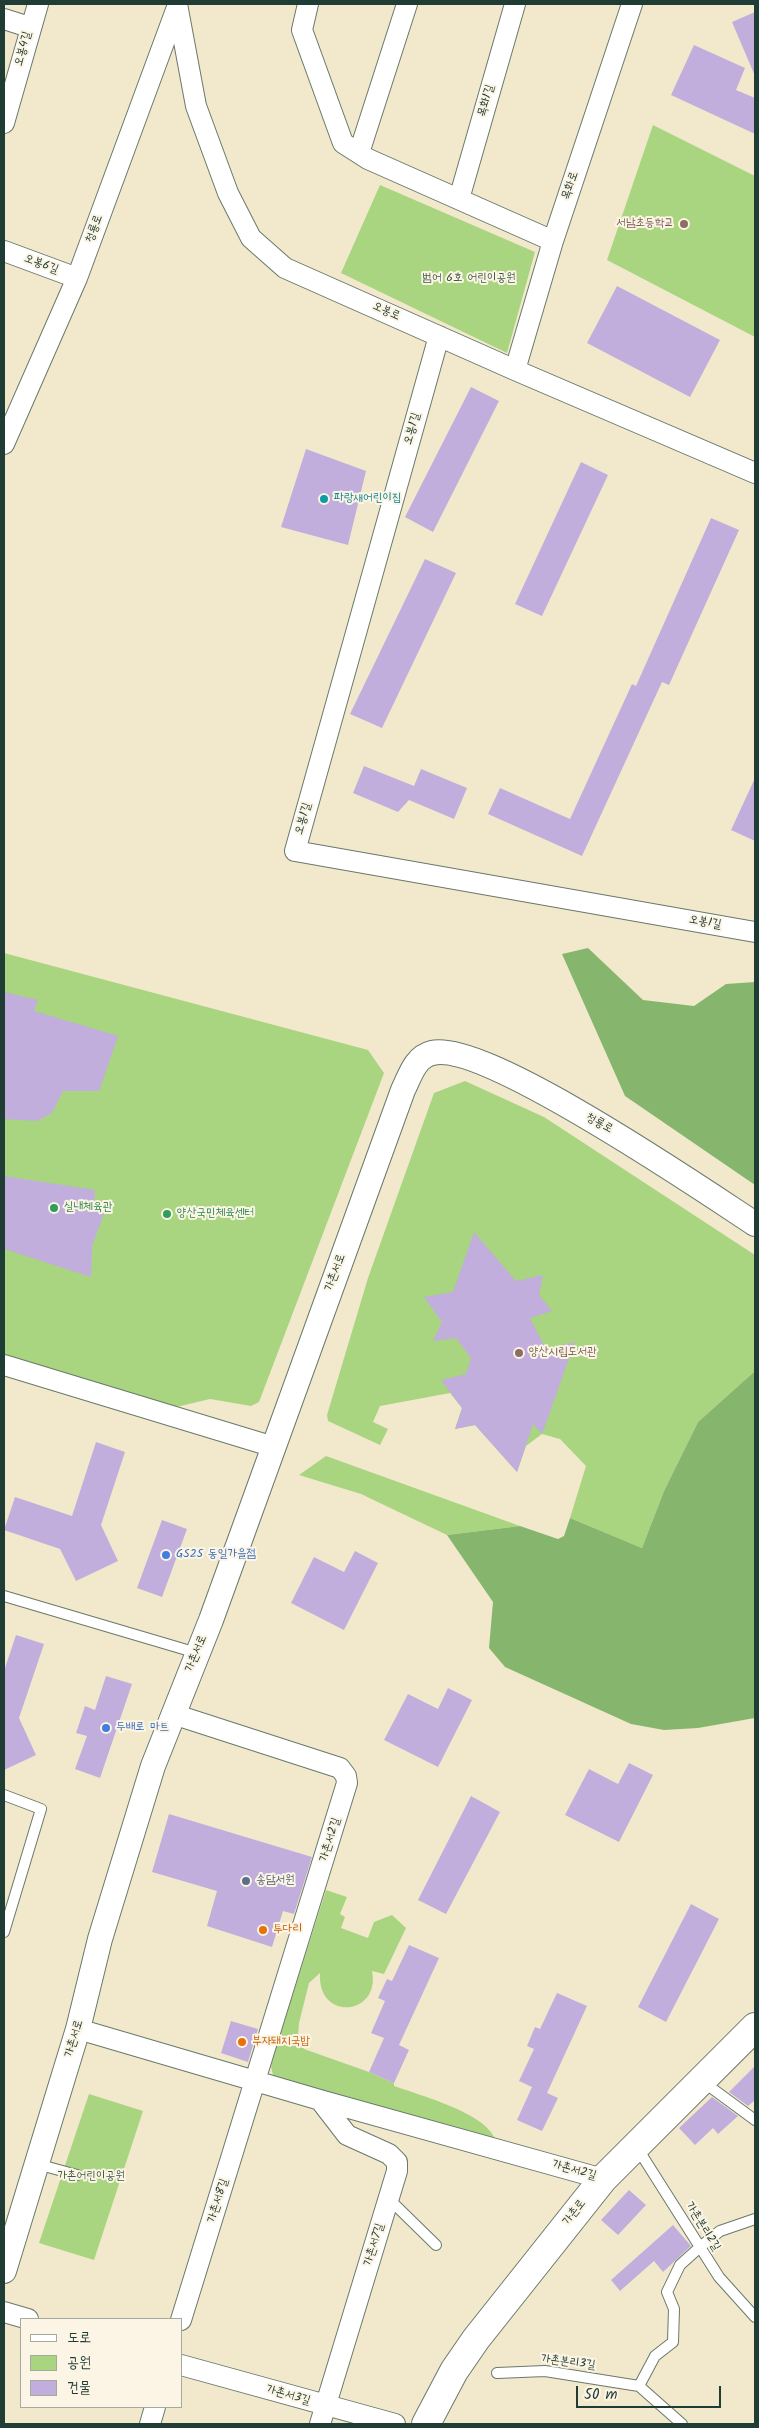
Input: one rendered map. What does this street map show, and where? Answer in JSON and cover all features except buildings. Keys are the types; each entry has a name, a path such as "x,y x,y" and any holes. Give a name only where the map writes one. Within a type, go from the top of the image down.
{"main road":[{"name":"가촌로","path":"426,2424 454,2371 476,2339 603,2179 635,2144 755,2027"}],"street":[{"name":"오봉4길","path":"4,123 29,27 38,4"},
{"path":"308,4 302,30 343,144 553,241"},
{"path":"359,153 407,4"},
{"name":"목화1길","path":"459,199 514,4"},
{"name":"목화로","path":"515,370 553,241 632,4"},
{"name":"청룡로","path":"4,444 77,278 175,5"},
{"name":"오봉로","path":"175,5 196,106 228,193 251,238 285,268 515,370 755,473"},
{"path":"4,18 29,27"},
{"name":"오봉6길","path":"4,251 77,278"},
{"name":"오봉1길","path":"439,336 295,851 755,932"},
{"name":"청룡로","path":"430,1053 446,1051 520,1080 620,1136 755,1224"},
{"name":"가촌서로","path":"4,2271 78,2029 100,1939 153,1766 274,1446 403,1090 416,1062 430,1053"},
{"path":"4,1365 274,1446"},
{"name":"가촌서2길","path":"173,1714 340,1768 346,1776 346,1790 256,2081"},
{"name":"가촌서2길","path":"78,2029 320,2100 603,2179"},
{"name":"가촌서8길","path":"182,2318 256,2081"},
{"name":"가촌서7길","path":"320,2100 347,2135 389,2154 397,2162 397,2171 389,2199 322,2415"},
{"path":"4,2312 25,2318"},
{"name":"가촌서3길","path":"182,2365 322,2415 395,2424"},
{"path":"150,2424 155,2408"}],"lane":[{"path":"4,1596 197,1653"},
{"path":"4,1796 41,1809 4,1932"},
{"path":"701,2080 755,2120"},
{"name":"가촌본리2길","path":"635,2144 718,2278 755,2317"},
{"path":"37,2164 77,2175"},
{"path":"389,2199 436,2245"},
{"path":"682,2424 639,2386 654,2356 673,2342 674,2310 667,2292 680,2266 700,2247 720,2231 755,2219"},
{"name":"가촌본리3길","path":"497,2373 544,2371 639,2386"}],"green space":[{"path":"653,125 755,176 755,337 607,260"},
{"name":"범어 6호 어린이공원","path":"380,185 535,252 507,353 341,273"},
{"path":"588,948 643,1000 694,1006 726,984 755,982 755,1185 625,1096 562,954"},
{"name":"양산국민체육센터","path":"4,953 368,1050 384,1073 259,1402 251,1406 210,1399 172,1408 4,1355"},
{"path":"465,1081 544,1117 755,1255 755,1371 698,1422 664,1491 642,1548 570,1518 586,1466 560,1439 542,1434 526,1446 517,1472 475,1425 455,1429 462,1408 450,1393 380,1406 373,1422 388,1429 380,1445 328,1421 327,1415 368,1278 434,1093"},
{"path":"755,1371 755,1718 698,1728 664,1730 631,1724 505,1667 489,1648 493,1602 447,1535 520,1526 558,1539 564,1536 570,1518 642,1548 664,1491 698,1422"},
{"path":"326,1456 520,1526 447,1535 361,1494 299,1475"},
{"path":"326,1890 347,1897 340,1914 345,1917 341,1928 368,1938 374,1922 392,1915 406,1928 384,1974 372,1971 372,1986 367,1997 359,2004 348,2007 338,2006 328,2000 322,1989 320,1973 309,1983 299,2023 298,2037 304,2049 369,2072 394,2083 394,2086 466,2113 479,2121 495,2139 280,2079 273,2075 271,2067 273,2057"},
{"name":"가촌어린이공원","path":"89,2094 143,2111 94,2260 39,2243"}],"place":[{"name":"서남초등학교","path":"684,224"},
{"name":"파랑새어린이집","path":"324,499"},
{"name":"실내체육관","path":"54,1208"},
{"name":"양산국민체육센터","path":"167,1214"},
{"name":"양산시립도서관","path":"519,1353"},
{"name":"GS25 동일가을점","path":"166,1555"},
{"name":"두배로 마트","path":"106,1728"},
{"name":"송담서원","path":"246,1881"},
{"name":"투다리","path":"263,1930"},
{"name":"부자돼지국밥","path":"242,2042"}]}
